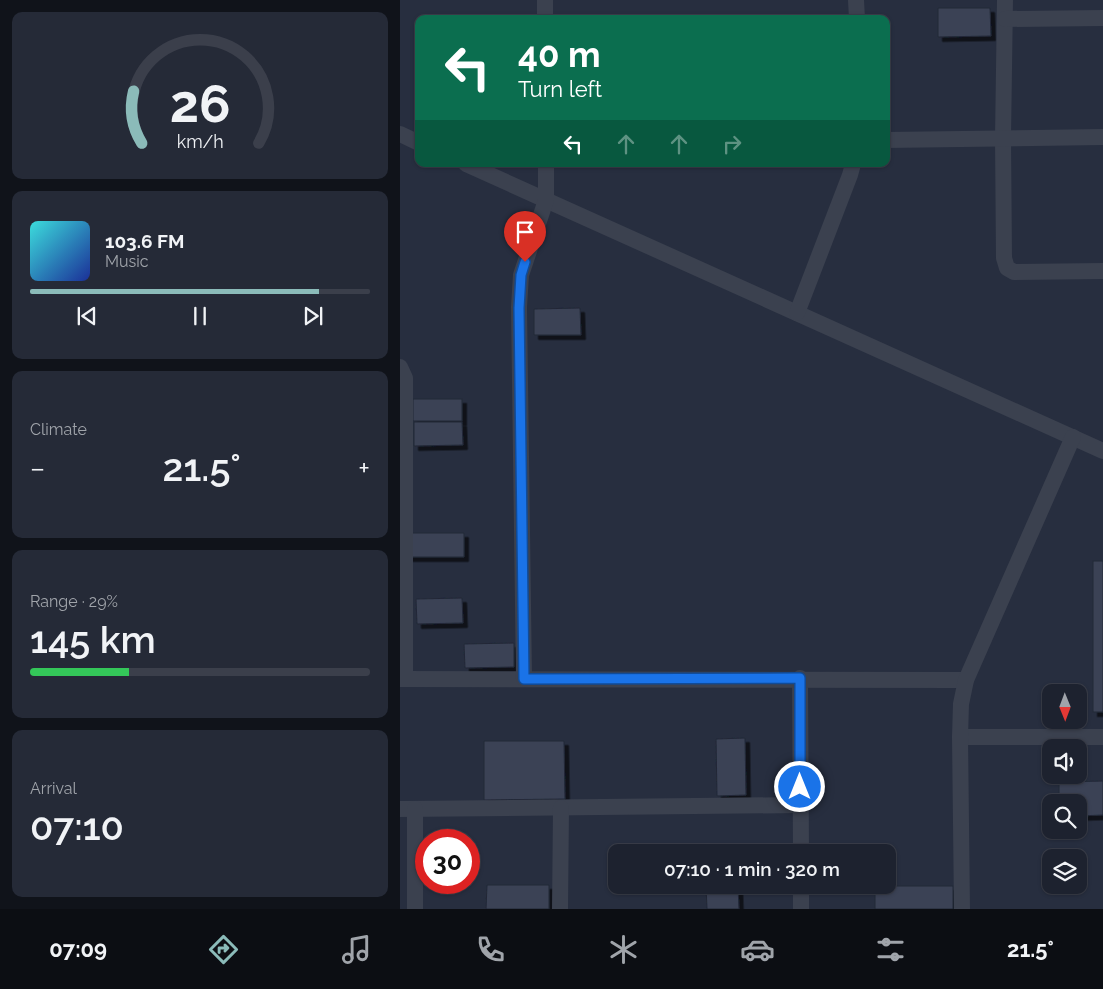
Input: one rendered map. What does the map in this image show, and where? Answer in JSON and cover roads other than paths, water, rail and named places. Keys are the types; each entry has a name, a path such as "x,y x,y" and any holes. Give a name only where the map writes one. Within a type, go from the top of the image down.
{"street":[{"path":"545,0 545,15"},
{"path":"856,0 856,15"},
{"path":"1005,0 1003,138 1004,258 1007,268 1014,272 1103,271"},
{"path":"1006,19 1103,18"},
{"path":"400,134 415,141"},
{"path":"890,140 1103,138"},
{"path":"473,167 1103,451"},
{"path":"524,679 519,308 521,275 546,200 546,167"},
{"path":"797,313 851,167"},
{"path":"400,367 405,378 402,485 403,679 800,678 966,680"},
{"path":"962,909 960,737 961,704 966,680 1073,437"},
{"path":"800,678 800,844"},
{"path":"960,737 1103,737"},
{"path":"415,909 408,809 800,805"},
{"path":"560,909 561,808"},
{"path":"801,894 801,909"}]}
